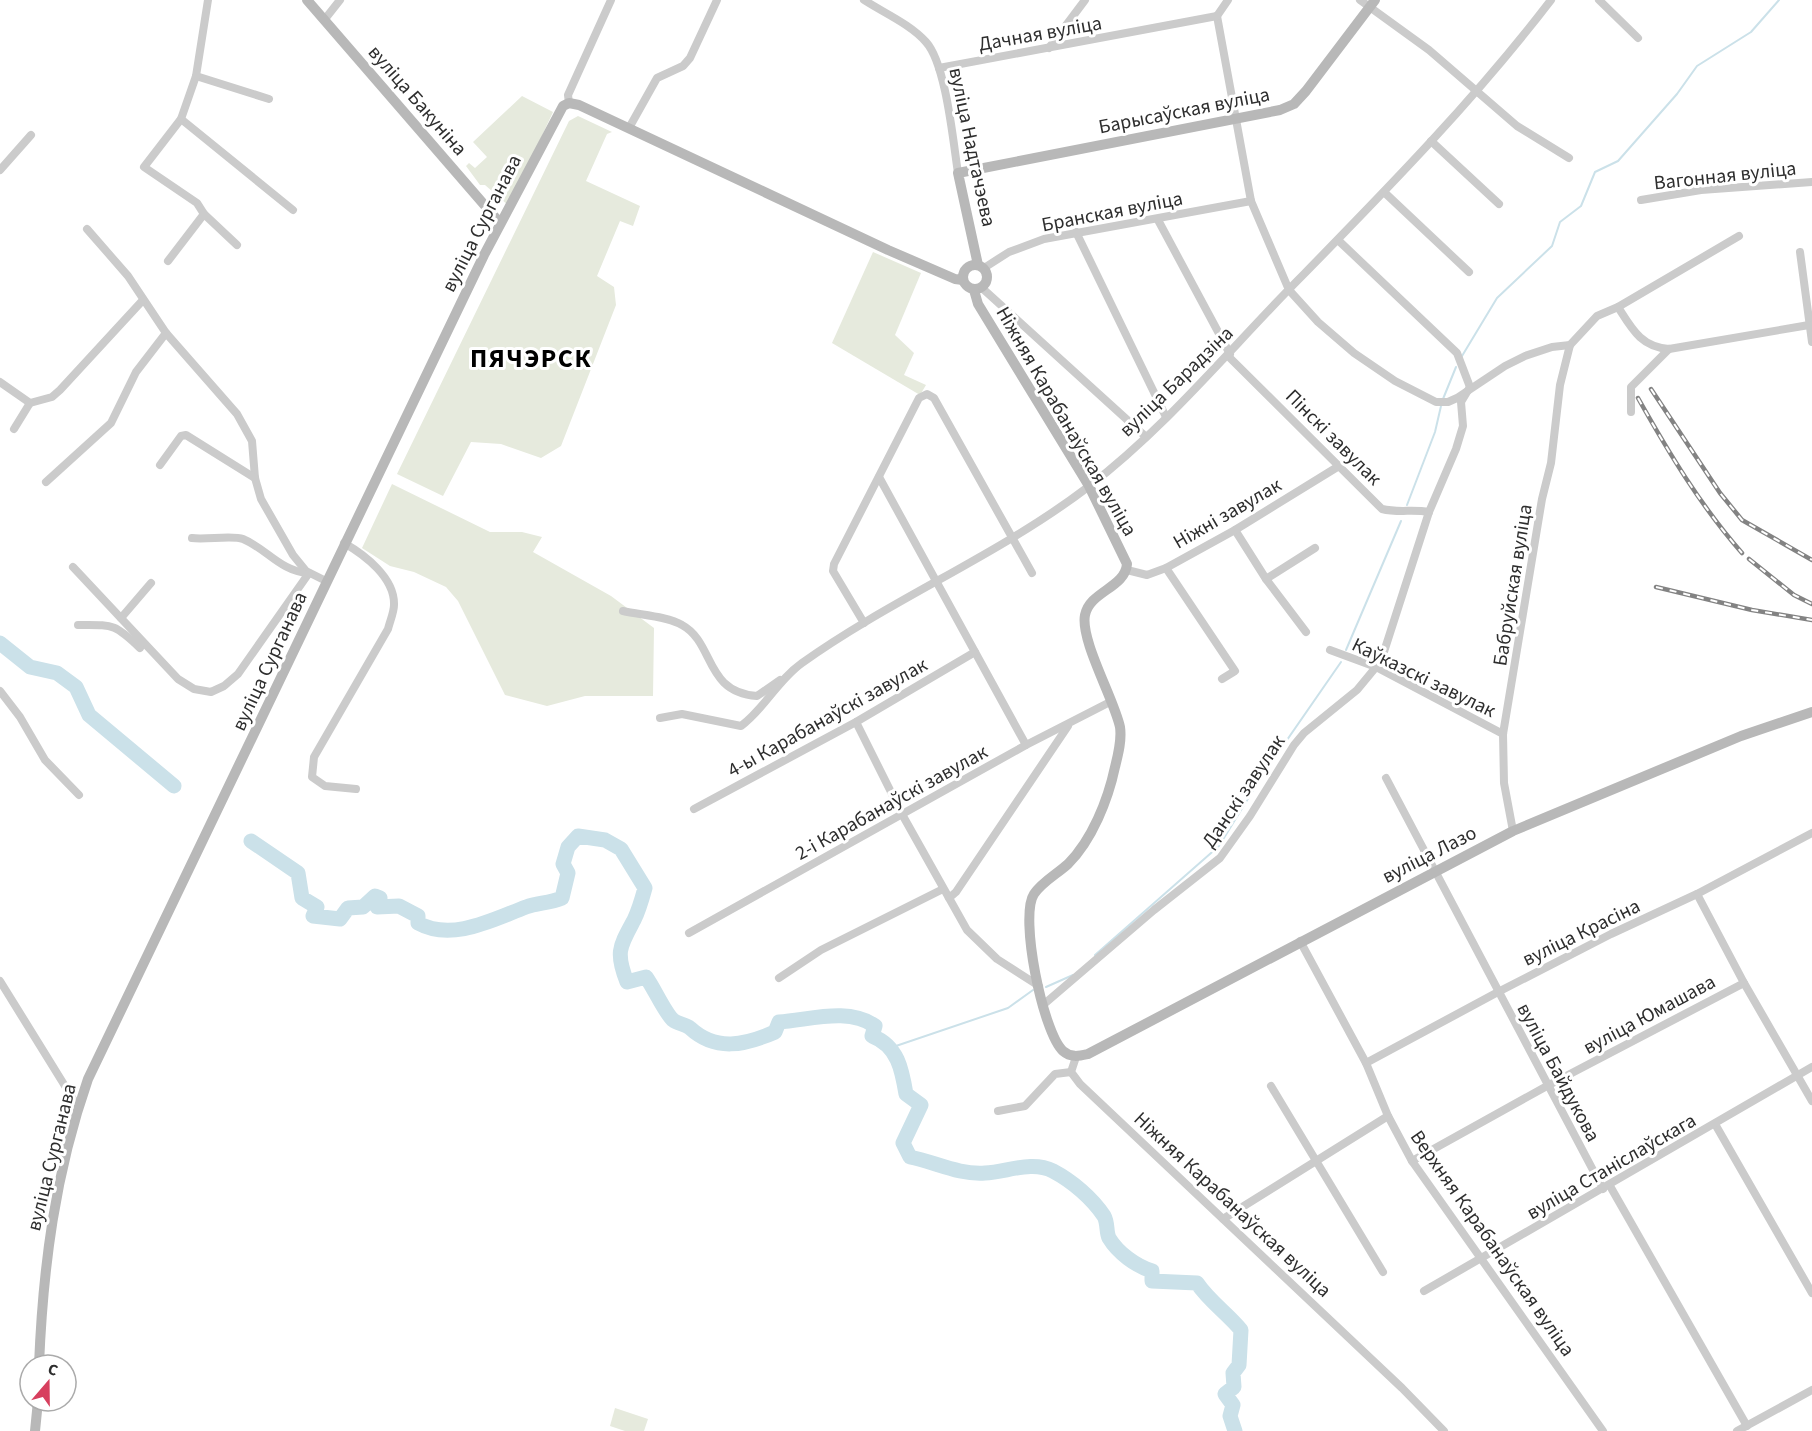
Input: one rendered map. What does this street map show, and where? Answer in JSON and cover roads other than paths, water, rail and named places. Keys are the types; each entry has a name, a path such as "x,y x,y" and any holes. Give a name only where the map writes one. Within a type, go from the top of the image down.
{"main road":[{"name":"вуліца Бакуніна","path":"308,0 500,223"},
{"name":"Барысаўская вуліца","path":"958,173 1280,110 1294,104 1306,91 1373,3"},
{"path":"569,103 579,105 888,250 955,279 963,280"},
{"name":"вуліца Сурганава","path":"40,1353 49,1231 78,1107 95,1063 500,223 558,113 569,103"},
{"name":"вуліца Надтачэева","path":"958,173 981,267"},
{"path":"981,267 988,279 978,289 965,285 963,280 966,268 981,267"},
{"name":"Ніжняя Карабанаўская вуліца","path":"978,289 978,304 1089,486 1125,556 1126,570"},
{"path":"1076,1057 1061,1049 1051,1033 1039,986 1029,909 1033,895 1068,864 1084,844 1107,797 1119,747 1120,729 1087,635 1084,615 1092,600 1122,577 1126,570"},
{"name":"вуліца Лазо","path":"1076,1057 1088,1054 1177,1009 1300,941 1513,831 1731,741 1812,712"},
{"path":"35,1431 37,1413"}],"street":[{"path":"208,0 196,76 181,119 144,167 197,203 204,214 237,245"},
{"path":"325,19 340,0"},
{"name":"вуліца Сурганава","path":"569,103 568,94 611,0"},
{"path":"628,128 657,78 683,66 690,58 717,0"},
{"name":"вуліца Надтачэева","path":"864,0 916,32 928,44 939,68 958,173"},
{"path":"1049,48 1085,0"},
{"path":"1228,0 1217,16 1251,201 1288,290 1318,322 1354,353 1417,393 1436,402 1448,402 1526,356 1552,346 1570,345"},
{"path":"1360,0 1373,3 1517,126 1569,158"},
{"name":"вуліца Барадзіна","path":"660,718 682,714 741,726 788,674 864,623 937,583 1089,486 1166,417 1229,355 1288,290 1339,241 1478,91 1551,0"},
{"path":"1599,0 1638,38"},
{"name":"Дачная вуліца","path":"939,68 1217,16"},
{"path":"196,76 269,99"},
{"path":"181,119 293,210"},
{"path":"0,170 31,135"},
{"path":"1431,141 1499,204"},
{"name":"Вагонная вуліца","path":"1641,200 1701,190 1812,182"},
{"path":"1384,192 1469,272"},
{"name":"Бранская вуліца","path":"981,267 1009,252 1044,239 1158,220 1251,201"},
{"path":"168,261 204,214"},
{"name":"Пінскі завулак","path":"1158,220 1229,355 1382,509 1395,512 1414,510 1429,512"},
{"path":"87,229 128,276 166,333 237,414 252,441 255,478 261,499 293,555 309,573"},
{"path":"1076,232 1166,417"},
{"name":"Бабруйская вуліца","path":"1513,831 1504,783 1503,734 1542,500 1551,463 1560,385 1570,345 1597,316 1618,308 1738,236"},
{"path":"1339,241 1457,353 1470,387"},
{"path":"1800,252 1812,342"},
{"path":"978,289 1145,436"},
{"path":"14,429 30,403 52,397 60,390 143,300"},
{"path":"1618,308 1637,337 1658,348 1669,349 1809,325"},
{"path":"46,482 111,423 136,372 166,333"},
{"path":"1631,412 1631,387 1669,349"},
{"path":"0,382 30,403"},
{"name":"Данскі завулак","path":"1043,1005 1154,910 1220,858 1250,816 1294,745 1304,733 1357,690 1381,661 1414,565 1429,512 1456,449 1463,426 1461,402 1470,387"},
{"path":"864,623 833,571 920,398 927,394 934,398 1032,573"},
{"path":"160,465 181,436 186,435 211,448 255,478"},
{"name":"Ніжні завулак","path":"1126,570 1147,574 1166,568 1235,530 1339,466"},
{"path":"879,477 1026,745"},
{"path":"1235,530 1266,579 1306,632"},
{"path":"192,538 242,538 281,566 296,572 309,573 326,581"},
{"path":"344,543 384,577 392,591 394,606 388,629 314,757 311,770 312,777 325,786 356,789"},
{"path":"1266,579 1315,548"},
{"name":"вуліца Сурганава","path":"73,567 178,679 194,689 211,692 224,686 257,648 309,573"},
{"path":"1166,568 1235,671 1222,679"},
{"path":"121,618 151,583"},
{"path":"622,611 684,625 699,644 711,667 737,693 757,696 788,674"},
{"path":"78,625 112,626 120,629 144,652 154,655"},
{"name":"Каўказскі завулак","path":"1330,650 1376,667 1503,734"},
{"name":"4-ы Карабанаўскі завулак","path":"694,809 856,722 975,652"},
{"path":"0,691 20,717 45,760 79,795"},
{"name":"2-і Карабанаўскі завулак","path":"689,933 903,816 1026,745 1110,702"},
{"path":"856,722 903,816 968,930 982,947 1039,986"},
{"path":"949,898 956,892 1025,793 1068,725"},
{"name":"вуліца Байдукова","path":"1386,778 1547,1086 1747,1426"},
{"name":"вуліца Красіна","path":"1366,1063 1498,992 1611,934 1696,894 1812,833"},
{"path":"779,978 821,950 943,888"},
{"path":"1696,894 1743,983 1812,1101"},
{"name":"Верхняя Карабанаўская вуліца","path":"1300,941 1366,1063 1388,1116 1412,1161 1484,1258 1603,1431"},
{"path":"0,981 78,1107"},
{"name":"вуліца Юмашава","path":"1412,1161 1547,1086 1743,983"},
{"path":"998,1111 1025,1106 1055,1074 1071,1072 1076,1057"},
{"name":"вуліца Станіслаўскага","path":"1424,1291 1812,1067"},
{"name":"Ніжняя Карабанаўская вуліца","path":"1071,1072 1080,1084 1444,1431"},
{"path":"1271,1086 1383,1272"},
{"path":"1223,1219 1388,1116"},
{"path":"1715,1124 1812,1293"},
{"path":"1737,1431 1812,1390"}],"waterway":[{"path":"1462,356 1497,298 1552,246 1560,222 1581,206 1595,172 1618,161 1677,94 1697,66 1751,32 1779,0"},
{"path":"1443,399 1456,367"},
{"path":"1407,505 1435,432 1441,406"},
{"path":"1346,650 1401,521"},
{"path":"0,643 30,667 57,673 76,687 89,715 174,786"},
{"path":"1095,955 1219,846 1260,779 1341,662"},
{"path":"251,841 298,873 302,898 317,907 313,916 340,919 348,908 363,907 375,896 380,898 377,907 399,906 418,916 418,923 445,930 473,927 526,907 562,898 568,873 563,864 568,847 578,836 605,840 621,849 645,888 637,912 622,943 620,956 627,982 646,977 673,1020 710,1041 720,1043 742,1043 775,1032 779,1022 816,1017 853,1017 875,1026 872,1036 881,1040 893,1052 903,1076 906,1094 921,1105 903,1143 910,1157 975,1173 1028,1167 1053,1171 1088,1196 1104,1216 1108,1236 1113,1244 1128,1258 1152,1271 1152,1281 1197,1283 1236,1324 1241,1330 1239,1365 1233,1373 1234,1387 1225,1394 1233,1405 1230,1416 1235,1431"},
{"path":"1046,987 1073,975"},
{"path":"890,1048 1008,1008 1033,990"}],"railway":[{"path":"1651,389 1720,493 1742,520 1812,560"},
{"path":"1638,398 1686,478 1712,516 1742,553"},
{"path":"1749,559 1794,595 1812,604"},
{"path":"1656,587 1752,610 1812,620"}],"district":[{"name":"ПЯЧЭРСК","path":"531,358"}]}
